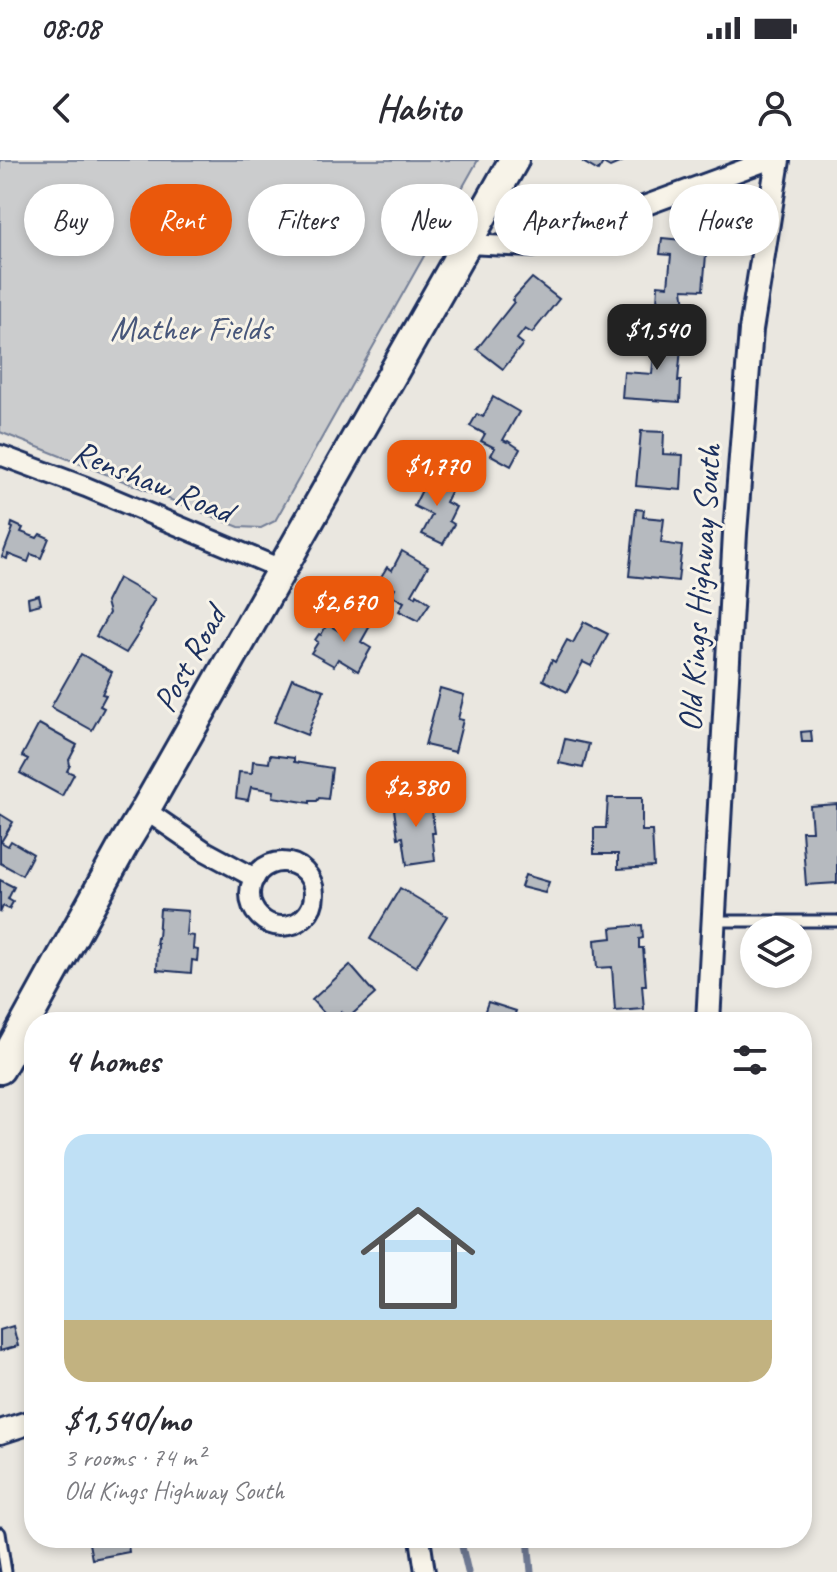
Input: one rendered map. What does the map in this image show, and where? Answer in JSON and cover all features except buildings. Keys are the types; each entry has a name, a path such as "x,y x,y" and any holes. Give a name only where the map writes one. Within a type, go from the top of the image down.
{"main road":[{"name":"Post Road","path":"478,224 514,160"},
{"name":"Post Road","path":"31,1012 460,256"},
{"name":"Post Road","path":"0,1068 24,1024"}],"street":[{"path":"478,245 532,247 769,160"},
{"name":"Old Kings Highway South","path":"708,1012 735,533 751,330 778,160"},
{"name":"Renshaw Road","path":"0,455 86,487 281,569"},
{"path":"145,810 205,851 255,878"},
{"path":"0,1432 24,1424"},
{"path":"421,1548 425,1572"}],"lane":[{"path":"713,921 837,921"},
{"path":"0,1533 6,1572"}],"green space":[{"name":"Mather Fields","path":"0,160 478,160 465,184 381,184 381,256 424,256 275,521 261,528 239,527 0,432"}],"waterway":[{"path":"12,1058 24,1065"},
{"path":"462,1548 468,1572"},
{"path":"529,1548 531,1572"}]}
